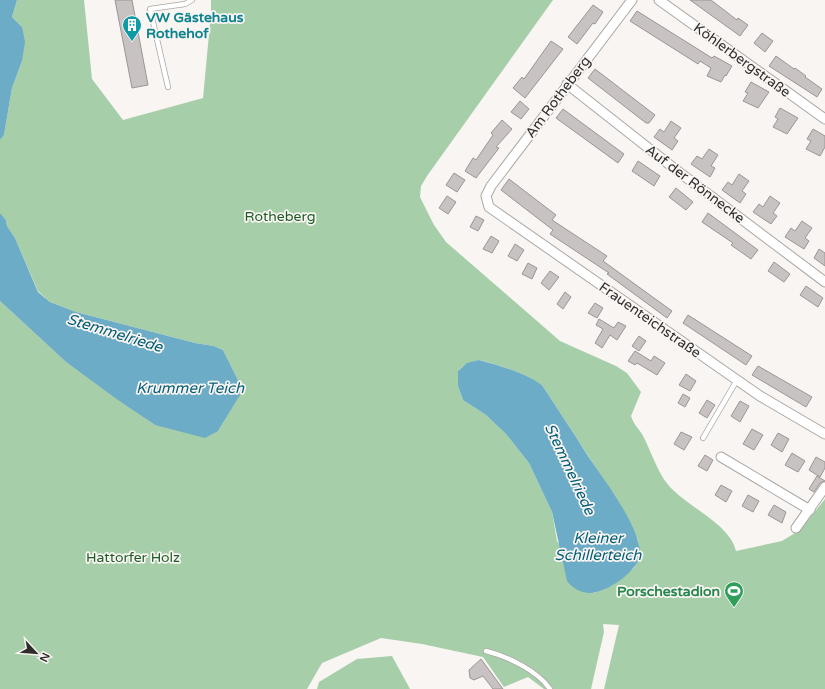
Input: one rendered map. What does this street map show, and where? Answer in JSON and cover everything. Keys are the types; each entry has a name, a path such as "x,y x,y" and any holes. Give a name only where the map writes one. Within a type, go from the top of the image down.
{"street":[{"name":"Am Rotheberg","path":"486,196 567,84 632,0"},
{"name":"Köhlerbergstraße","path":"659,0 825,119"},
{"name":"Auf der Rönnecke","path":"567,84 675,169 825,282"},
{"name":"Frauenteichstraße","path":"486,196 489,207 760,396 825,434"},
{"path":"721,457 810,510"},
{"path":"796,528 825,487"}],"lane":[{"path":"168,87 150,9 186,4 192,0"},
{"path":"703,438 737,380"},
{"path":"486,651 501,654 520,663 550,689"}],"green space":[{"path":"17,0 84,0 92,79 123,120 203,98 211,0 553,0 427,176 421,186 420,197 434,225 446,242 560,341 616,366 627,373 641,392 631,416 646,441 663,478 681,497 718,525 726,533 736,551 782,541 800,530 825,499 825,689 604,689 619,625 603,624 604,632 591,689 544,689 528,677 504,687 483,657 422,644 381,638 322,663 307,689 0,689 0,301 66,362 155,425 218,431 240,394 238,380 223,350 214,346 195,343 76,312 50,302 38,291 15,238 7,226 6,220 0,213 0,140 4,135 12,88 22,61 22,27 12,17","holes":["479,360 520,373 542,385 619,503 638,540 640,557 634,568 613,585 594,593 557,541 552,512 529,463 506,434 486,415 463,400 458,386 458,371 462,367"]},
{"path":"392,656 410,689 317,689 319,682 357,659"}],"water":[{"path":"0,0 17,0 12,17 22,27 25,42 22,61 12,88 4,135 0,140"},
{"name":"Krummer Teich","path":"0,213 6,220 7,226 15,238 38,292 50,302 76,312 195,343 214,346 223,350 238,380 240,395 218,431 205,438 155,425 66,362 0,301"},
{"name":"Kleiner Schillerteich","path":"479,360 520,373 542,385 628,517 634,530 640,554 638,561 628,574 613,585 597,592 587,593 577,590 567,581 552,512 529,463 506,434 486,415 463,400 458,386 458,371 467,363"}],"building":[{"name":"VW Gästehaus Rothehof","path":"115,0 132,0 148,85 132,88"},
{"path":"690,0 711,0 737,20 738,18 748,25 740,36"},
{"path":"593,5 603,12 595,24 593,23 577,44 568,37"},
{"path":"637,11 712,58 714,56 732,66 726,76 725,75 721,82 707,76 711,68 700,61 698,64 630,21"},
{"path":"762,33 773,41 765,52 754,43"},
{"path":"551,41 563,49 525,98 513,88 522,77 524,79"},
{"path":"776,56 794,69 795,68 822,89 817,97 769,66"},
{"path":"595,69 655,115 649,123 646,123 588,78"},
{"path":"751,82 769,92 758,108 743,101 748,93 745,92"},
{"path":"520,101 529,109 521,119 511,112"},
{"path":"780,108 798,118 787,134 773,127 778,119 775,117"},
{"path":"563,109 624,154 618,163 556,118"},
{"path":"502,120 512,129 496,147 499,148 476,178 465,171 473,158 476,160 493,135 491,133"},
{"path":"671,121 681,128 674,138 678,141 672,150 654,137 660,129 664,132"},
{"path":"813,129 825,136 825,147 820,156 806,149 811,141 807,139"},
{"path":"709,149 718,155 711,166 715,168 710,177 691,164 697,156 702,159"},
{"path":"638,161 660,176 654,186 632,171"},
{"path":"454,173 465,180 457,192 446,185"},
{"path":"739,174 749,181 742,191 746,194 740,203 722,190 728,182 732,185"},
{"path":"509,179 556,215 552,220 607,256 603,261 672,311 667,318 607,274 609,273 550,234 553,230 501,190"},
{"path":"676,188 693,202 686,210 669,197"},
{"path":"447,196 456,202 448,214 439,208"},
{"path":"770,196 780,203 773,213 777,216 771,224 753,212 759,204 763,207"},
{"path":"708,213 758,250 751,259 731,245 733,243 702,222"},
{"path":"476,216 484,220 478,231 470,227"},
{"path":"802,221 812,228 805,238 809,241 804,249 785,237 791,228 795,231"},
{"path":"491,236 499,241 492,253 483,249"},
{"path":"515,244 524,250 517,261 508,256"},
{"path":"819,249 825,253 825,266 814,258"},
{"path":"774,262 790,274 784,282 768,271"},
{"path":"528,263 537,268 532,279 522,274"},
{"path":"550,271 559,277 549,290 541,283"},
{"path":"806,286 823,298 818,307 800,295"},
{"path":"565,292 571,297 563,309 557,304"},
{"path":"595,303 603,308 597,318 588,313"},
{"path":"688,315 752,356 746,365 683,323"},
{"path":"599,319 614,328 618,322 626,326 617,340 610,335 602,348 595,343 603,329 596,325"},
{"path":"639,336 646,341 639,351 632,346"},
{"path":"635,351 651,361 654,356 665,363 657,375 637,363 635,365 628,361"},
{"path":"758,366 812,397 806,407 752,375"},
{"path":"686,374 696,381 690,391 679,385"},
{"path":"683,394 690,398 685,407 678,403"},
{"path":"707,400 715,405 707,418 699,413"},
{"path":"740,401 749,406 740,422 731,416"},
{"path":"752,429 763,435 754,450 743,444"},
{"path":"681,432 692,437 684,450 674,444"},
{"path":"778,433 789,439 782,452 771,445"},
{"path":"792,453 805,461 798,472 785,465"},
{"path":"705,455 713,460 707,471 698,466"},
{"path":"816,457 825,462 825,468 820,477 809,470"},
{"path":"817,476 825,481 820,483 814,492 809,489"},
{"path":"721,485 732,491 726,502 715,495"},
{"path":"748,495 759,501 753,512 742,506"},
{"path":"774,505 786,512 782,523 768,515"},
{"path":"481,659 503,689 493,689 483,676 474,680 470,678 469,670"}],"place":[{"name":"VW Gästehaus Rothehof","path":"132,42"},
{"name":"Porschestadion","path":"734,608"}],"park label":[{"name":"Rotheberg","path":"280,216"},
{"name":"Hattorfer Holz","path":"133,557"}],"water label":[{"name":"Stemmelriede","path":"115,333"},
{"name":"Stemmelriede","path":"570,469"}]}
